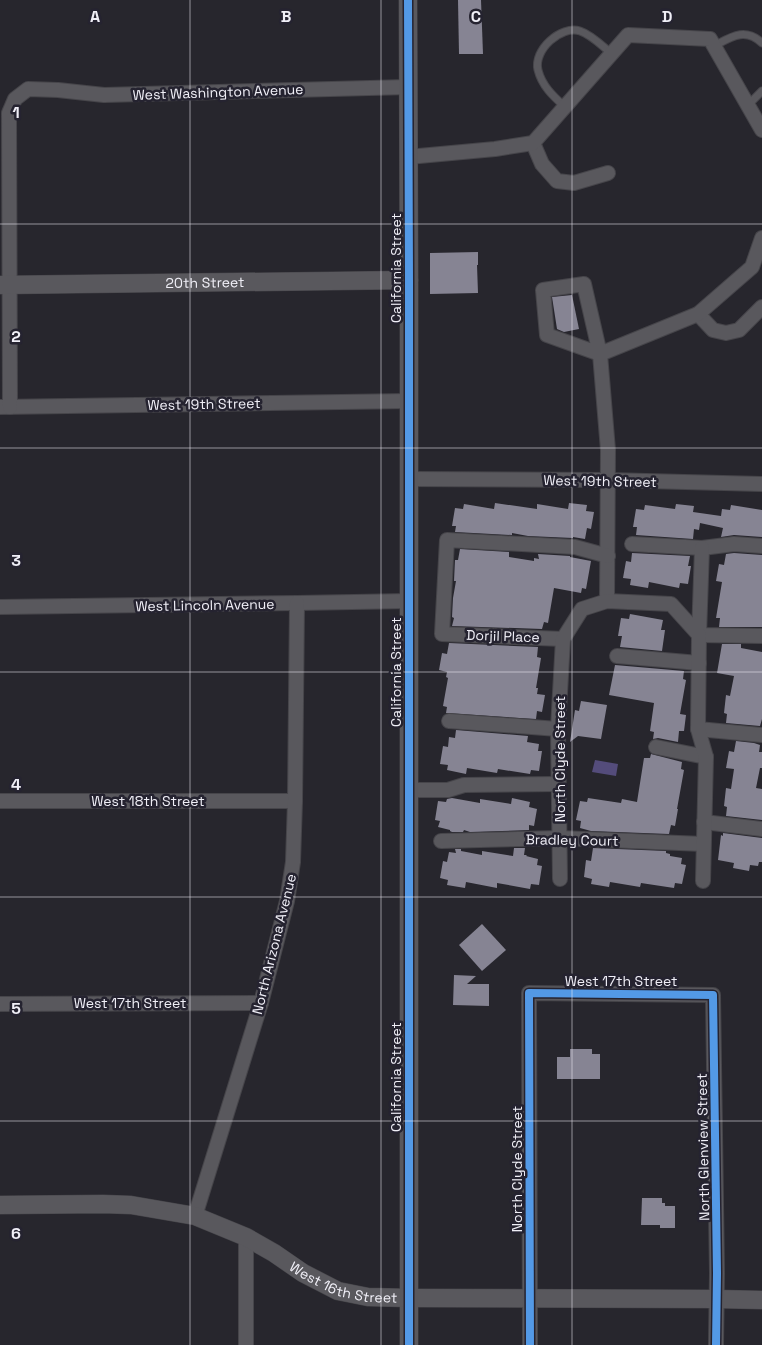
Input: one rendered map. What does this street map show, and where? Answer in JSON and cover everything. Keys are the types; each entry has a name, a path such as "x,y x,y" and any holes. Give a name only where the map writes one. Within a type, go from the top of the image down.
{"street":[{"name":"California Street","path":"408,0 409,1345"},
{"path":"408,157 495,149 533,143 628,36 710,39 762,130"},
{"name":"West Washington Avenue","path":"4,285 9,113 15,98 28,89 104,95 408,87"},
{"path":"533,143 542,164 557,181 574,182 608,173"},
{"path":"607,602 608,450 600,354 584,284 543,290 547,335 600,354 698,314 757,270 762,238"},
{"name":"20th Street","path":"4,285 409,280"},
{"path":"4,285 5,407"},
{"path":"698,314 714,330 726,333 739,330 762,307"},
{"name":"West 19th Street","path":"5,407 409,401"},
{"name":"West 19th Street","path":"409,479 608,480 762,484"},
{"name":"Dorjil Place","path":"563,639 442,634 447,540 575,547 608,556"},
{"path":"632,544 702,548 734,544 762,546"},
{"path":"702,548 698,729 706,758 703,881"},
{"name":"West Lincoln Avenue","path":"0,607 409,601"},
{"path":"563,639 582,609 607,602 671,604 699,635 762,636"},
{"name":"North Arizona Avenue","path":"195,1216 261,1003 287,901 293,862 297,604"},
{"name":"North Clyde Street","path":"560,879 558,729 563,639"},
{"path":"617,656 699,663"},
{"path":"449,721 558,729"},
{"path":"698,729 762,735"},
{"path":"656,748 706,758"},
{"path":"408,790 448,790 464,785 558,784"},
{"name":"West 18th Street","path":"0,801 295,801"},
{"path":"704,822 762,829"},
{"name":"Bradley Court","path":"441,841 560,838 703,844"},
{"name":"North Clyde Street","path":"529,993 530,1345"},
{"name":"West 17th Street","path":"529,993 714,995"},
{"name":"North Glenview Street","path":"714,995 716,1345"},
{"name":"West 17th Street","path":"0,1004 261,1003"},
{"name":"West 16th Street","path":"0,1205 122,1205 195,1216 246,1237 303,1273 338,1291 368,1297 717,1298 762,1300"},
{"path":"246,1237 246,1345"}],"lane":[{"path":"565,107 546,89 537,67 540,54 554,36 566,31 579,31 591,37 612,54"},
{"path":"714,46 733,36 742,34 756,37 762,42"},
{"path":"748,105 762,91"}],"shaded area":[{"path":"595,760 618,764 616,776 592,772"}],"building":[{"path":"458,0 481,0 483,54 459,54"},
{"path":"478,252 478,293 430,294 430,253"},
{"path":"572,295 579,329 564,332 557,329 552,297"},
{"path":"495,503 537,509 537,504 568,509 569,503 587,505 586,511 594,512 591,529 587,528 585,539 528,536 512,533 512,535 455,532 456,526 452,526 455,508 463,509 464,504 494,509"},
{"path":"676,504 694,506 693,512 721,516 722,509 730,510 731,505 762,510 762,537 734,535 721,537 723,528 700,523 699,530 694,529 693,539 636,535 637,527 633,527 636,509 644,510 645,505 675,509"},
{"path":"460,549 509,552 509,557 534,561 534,558 539,559 538,554 570,556 591,561 586,589 582,588 581,593 554,588 548,623 544,622 542,629 452,626 456,581 454,581 455,560 458,560"},
{"path":"632,553 690,556 688,566 691,566 688,584 680,583 679,588 649,582 648,588 630,585 631,579 623,578 626,561 631,562"},
{"path":"726,554 762,555 762,627 719,627 720,618 716,618 722,582 716,581 719,564 724,565"},
{"path":"630,614 663,620 661,630 665,630 662,651 620,647 622,636 618,636 621,618 629,619"},
{"path":"449,643 538,647 537,657 541,658 536,688 538,688 537,694 545,695 542,712 537,711 536,719 446,713 447,707 443,706 448,678 446,677 447,672 439,670 442,653 447,654"},
{"path":"722,644 741,644 741,648 762,652 762,719 760,726 726,723 727,714 724,713 726,695 730,696 734,676 717,673"},
{"path":"615,665 684,671 683,679 686,680 680,714 686,715 684,731 679,731 678,742 658,738 653,739 654,732 650,731 654,703 609,695"},
{"path":"581,701 607,705 601,739 578,736 570,742 575,710 579,711"},
{"path":"456,730 528,736 527,742 539,744 538,751 542,751 539,771 531,770 530,774 498,769 497,773 467,768 466,774 447,770 448,765 440,764 443,746 448,747 449,737 455,738"},
{"path":"736,741 760,745 759,752 762,752 762,768 760,768 756,788 762,789 762,820 726,816 727,807 724,806 726,788 731,789 734,769 726,768 729,751 734,752"},
{"path":"651,754 682,762 681,769 684,770 675,826 671,825 669,834 591,831 580,828 581,821 576,820 580,801 587,802 588,798 621,803 622,799 637,802 644,758 650,758"},
{"path":"452,798 480,803 480,799 511,804 512,798 530,802 529,807 537,809 534,826 529,825 529,830 470,832 464,830 463,832 452,832 438,827 440,821 435,820 438,801 446,802 447,799"},
{"path":"723,833 762,838 762,862 759,862 758,866 750,865 749,871 733,868 734,863 718,860 721,835 723,836"},
{"path":"514,848 525,848 524,855 538,859 537,865 542,866 539,885 531,884 530,889 497,883 497,888 466,882 465,888 447,885 448,880 440,878 443,861 447,862 449,852 456,853 455,849 482,855 482,851 513,856"},
{"path":"593,848 666,851 670,856 682,858 681,864 686,865 682,884 675,883 674,888 641,883 640,887 610,882 609,887 591,884 592,879 584,877 586,860 591,861"},
{"path":"482,924 506,950 482,971 459,945"},
{"path":"454,975 476,976 467,984 489,984 489,1006 453,1005"},
{"path":"570,1049 592,1049 592,1054 600,1054 600,1079 557,1079 557,1057 570,1057"},
{"path":"642,1198 662,1198 662,1203 665,1203 665,1206 675,1206 675,1228 660,1228 660,1225 641,1225"}],"cycle path":[{"path":"408,0 409,1345"},
{"path":"530,1345 529,993 713,995 717,1273 716,1345"}]}
